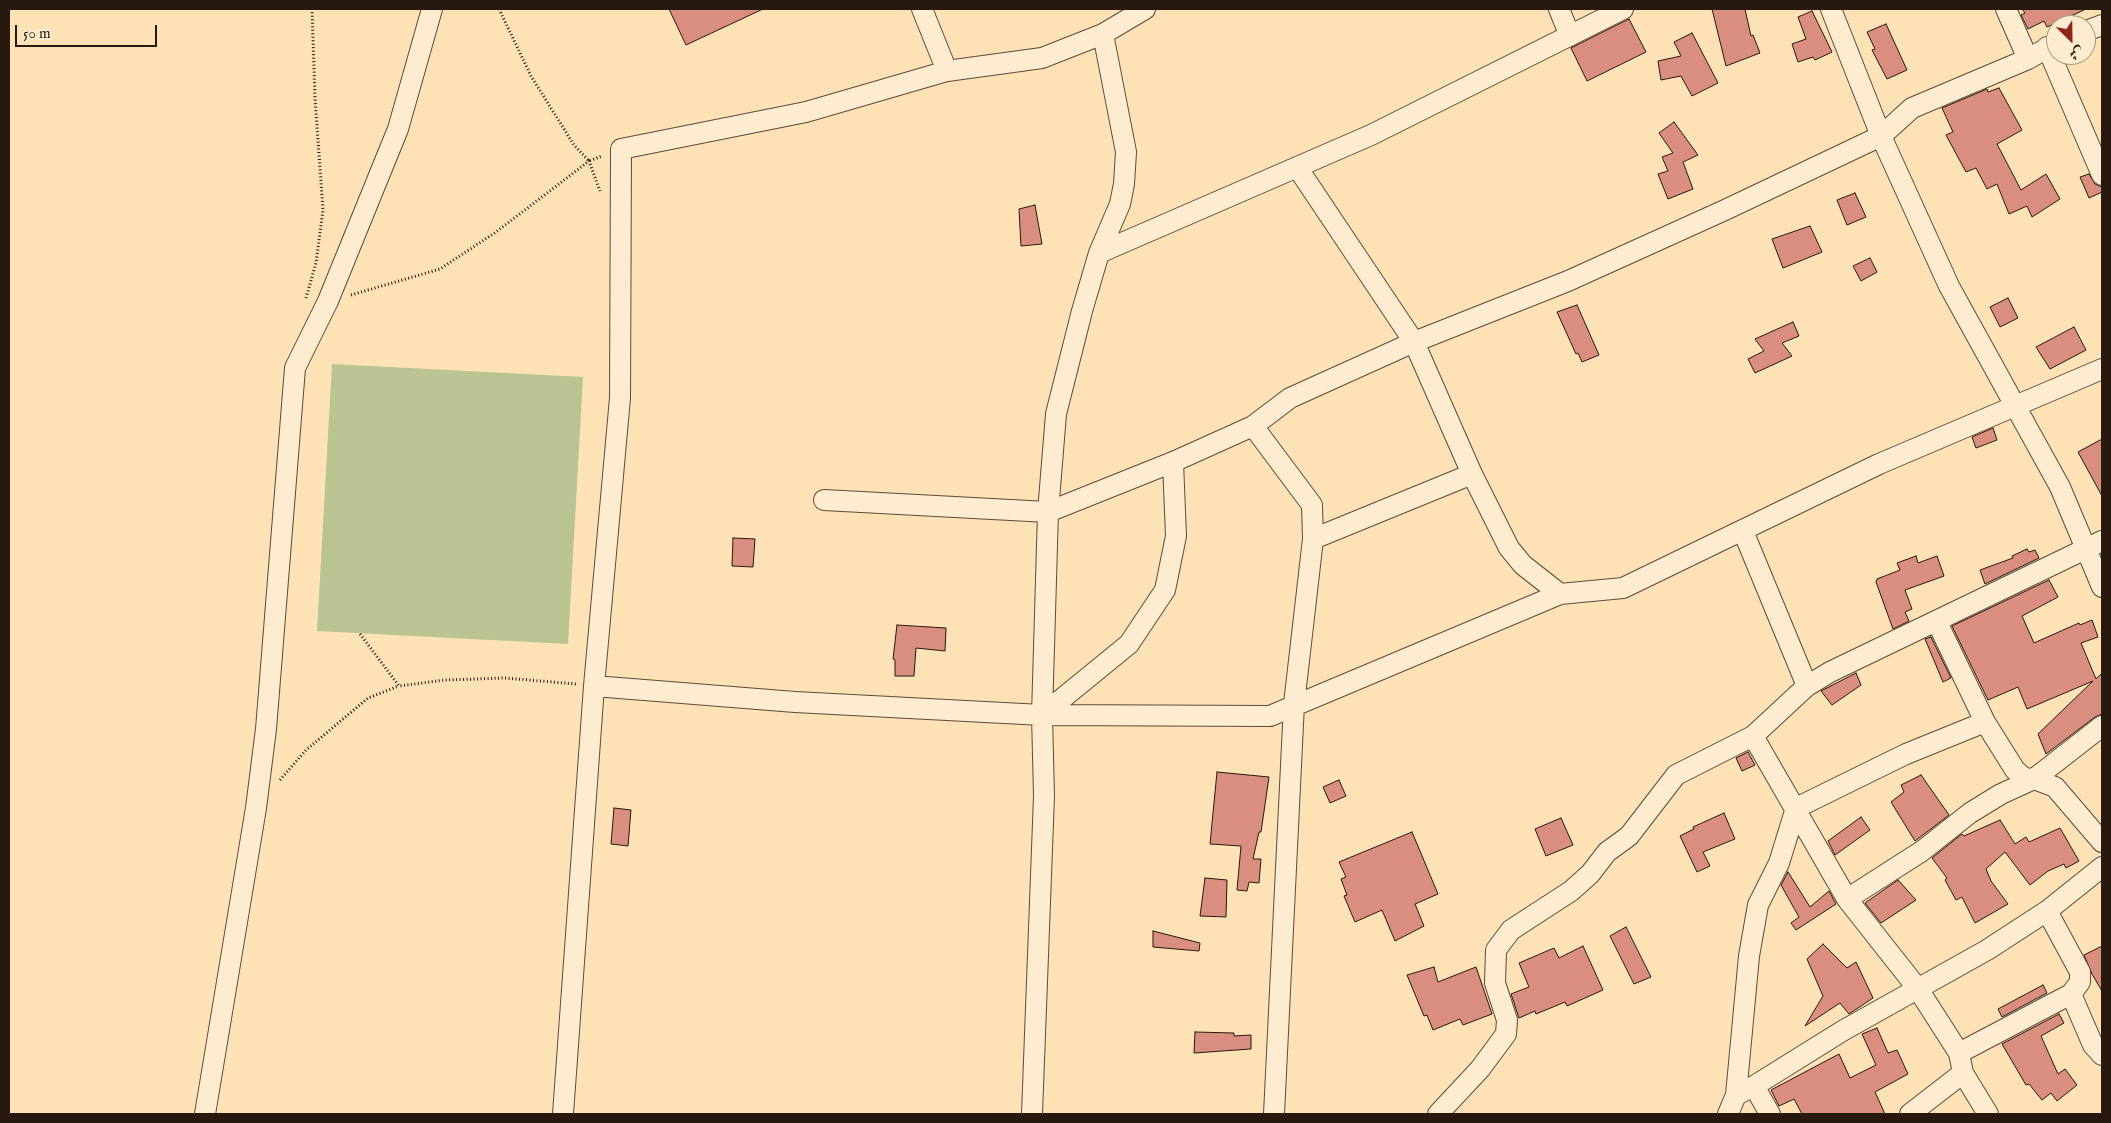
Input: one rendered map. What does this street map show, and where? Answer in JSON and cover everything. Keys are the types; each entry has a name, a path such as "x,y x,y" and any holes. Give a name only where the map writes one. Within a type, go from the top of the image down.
{"street":[{"path":"206,1114 256,808 266,729 295,368 328,301 398,129 432,9"},
{"path":"922,9 948,70"},
{"path":"563,1114 594,686 620,398 621,149 806,112 948,70 1042,58 1103,34 1144,9"},
{"path":"1559,9 1570,36"},
{"path":"1099,253 1371,135 1623,9"},
{"path":"1831,9 1881,136 1948,286 2060,487 2095,545 2102,587"},
{"path":"2006,9 2028,59"},
{"path":"1032,1114 1044,796 1042,715 1048,512 1056,414 1099,253 1120,204 1126,152 1103,34"},
{"path":"824,500 1048,512 1173,462 1253,426 1290,398 1414,342 1568,281 1881,136 1912,108 2028,59 2046,48"},
{"path":"2060,65 2102,174"},
{"path":"1297,167 1414,342 1472,474 1510,548 1523,565 1560,594"},
{"path":"594,686 794,702 1042,715 1270,716 1294,704 1560,594 1623,588 1879,464 2102,369"},
{"path":"1253,426 1312,505 1313,539 1294,704 1274,1114"},
{"path":"1042,715 1129,644 1165,590 1176,536 1173,462"},
{"path":"1313,539 1472,474"},
{"path":"1743,531 1807,686"},
{"path":"1438,1114 1480,1070 1506,1034 1507,1020 1496,983 1496,950 1511,930 1571,891 1590,874 1607,852 1629,836 1676,775 1753,736 1807,686 1830,672 2095,545"},
{"path":"1937,622 1985,722 2015,770 2024,778 2034,779 2055,788 2102,842"},
{"path":"1728,1114 1736,1095 1749,956 1758,905 1779,863 1796,808 1906,754 1985,722"},
{"path":"1847,899 1922,851 1970,812 2001,794 2034,779 2102,726"},
{"path":"1753,736 1847,899 1918,989 1959,1053 1963,1073 1988,1114"},
{"path":"1736,1095 1754,1086 1810,1050 1987,950 2047,911 2102,867"},
{"path":"1959,1053 2071,994 2080,982 2080,972 2047,911"},
{"path":"2071,994 2099,1046"},
{"path":"1910,1114 1963,1073"},
{"path":"1754,1086 1770,1114"}],"path":[{"path":"306,301 316,263 323,210 315,98 312,9"},
{"path":"499,9 531,76 574,145 589,161"},
{"path":"328,301 440,269 496,232 589,161 621,149"},
{"path":"360,634 399,686"},
{"path":"256,808 306,750 368,698 399,686 446,680 505,678 594,686"}],"green space":[{"path":"332,364 583,377 568,644 317,631"}],"building":[{"path":"669,9 763,9 686,45"},
{"path":"1712,9 1745,9 1751,36 1753,35 1760,53 1726,66"},
{"path":"2022,9 2086,9 2073,15 2046,15 2046,25 2044,21 2028,29 2021,15 2025,13"},
{"path":"1812,11 1832,52 1815,60 1813,57 1798,62 1792,44 1806,39 1798,17"},
{"path":"1629,19 1646,52 1587,81 1571,48"},
{"path":"1886,24 1907,70 1887,79 1872,50 1875,49 1867,32"},
{"path":"1692,33 1718,83 1692,96 1681,76 1661,80 1658,61 1681,56 1674,42"},
{"path":"1999,88 2022,130 1997,144 2021,190 2046,174 2060,199 2032,217 2027,206 2009,214 1997,184 1987,189 1976,168 1966,172 1946,135 1953,132 1942,108 1987,89 1988,92"},
{"path":"1674,122 1698,155 1683,162 1693,189 1668,199 1658,174 1668,171 1662,157 1673,153 1659,133"},
{"path":"2089,174 2095,184 2102,187 2102,192 2089,198 2080,177"},
{"path":"1855,193 1866,217 1847,225 1837,200"},
{"path":"1035,205 1042,244 1021,246 1019,209"},
{"path":"1810,226 1822,252 1783,268 1772,239"},
{"path":"1870,258 1877,272 1861,281 1853,266"},
{"path":"2008,298 2018,318 2000,327 1990,307"},
{"path":"1577,305 1599,355 1582,362 1578,353 1576,354 1557,312"},
{"path":"1793,322 1799,336 1782,343 1792,356 1755,373 1748,359 1764,351 1755,339"},
{"path":"2074,327 2086,350 2050,369 2036,347"},
{"path":"1993,428 1997,440 1976,448 1972,437"},
{"path":"2102,439 2102,496 2078,452"},
{"path":"733,538 755,539 753,567 732,566"},
{"path":"2027,549 2029,552 2035,550 2039,558 1985,584 1980,570 2013,558 2012,556"},
{"path":"1916,556 1918,563 1937,556 1944,576 1905,590 1912,609 1905,612 1909,621 1893,629 1876,582 1877,579 1900,570 1897,563"},
{"path":"2049,580 2058,597 2022,616 2034,643 2079,623 2080,625 2092,620 2098,637 2081,643 2096,679 2102,673 2102,714 2095,717 2046,754 2038,734 2093,681 2027,709 2018,687 1988,700 1952,626"},
{"path":"897,625 946,628 945,651 916,648 914,676 895,676 895,660 893,659"},
{"path":"1931,637 1951,678 1943,682 1925,639"},
{"path":"1856,673 1861,685 1832,705 1821,691"},
{"path":"1748,752 1755,765 1742,771 1736,758"},
{"path":"1217,772 1269,777 1261,832 1259,832 1253,859 1261,859 1259,883 1249,882 1247,891 1237,890 1241,846 1210,844"},
{"path":"1921,775 1949,815 1915,841 1891,802 1904,792 1901,785"},
{"path":"1339,780 1346,796 1330,803 1323,787"},
{"path":"614,808 631,810 628,846 611,844"},
{"path":"1724,813 1735,839 1703,852 1710,866 1697,872 1680,836 1694,829 1693,827"},
{"path":"1861,817 1870,830 1835,855 1828,841"},
{"path":"1561,818 1573,845 1546,856 1535,829"},
{"path":"2000,820 2015,844 2026,837 2029,842 2060,828 2079,861 2066,868 2064,864 2048,871 2030,885 2005,852 1986,869 1991,881 2008,904 1975,923 1962,897 1956,900 1945,880 1947,878 1932,858 1962,834 1964,836"},
{"path":"1412,832 1438,894 1415,904 1424,926 1395,941 1382,910 1355,922 1344,896 1347,895 1341,879 1346,877 1339,862"},
{"path":"1788,872 1810,907 1829,891 1836,904 1796,930 1791,923 1799,917 1781,885"},
{"path":"1205,878 1227,880 1226,917 1200,916"},
{"path":"1898,880 1916,900 1881,923 1865,903"},
{"path":"1626,927 1651,977 1634,984 1610,936"},
{"path":"1153,931 1200,943 1199,951 1153,947"},
{"path":"1823,944 1847,968 1856,962 1873,998 1849,1014 1840,1003 1805,1026 1823,996 1807,959"},
{"path":"1583,946 1603,990 1567,1006 1565,1002 1536,1014 1535,1011 1519,1018 1511,994 1529,987 1519,963 1554,948 1559,958"},
{"path":"2102,946 2102,991 2084,955"},
{"path":"1434,967 1438,982 1476,967 1492,1014 1463,1025 1460,1019 1433,1030 1427,1015 1424,1016 1407,975"},
{"path":"2043,985 2047,993 2002,1017 1998,1009"},
{"path":"2059,1014 2064,1023 2041,1036 2058,1074 2065,1069 2077,1085 2057,1101 2051,1093 2042,1100 2029,1084 2026,1085 2002,1044"},
{"path":"1877,1028 1888,1053 1897,1050 1908,1074 1875,1092 1885,1114 1802,1114 1794,1099 1779,1106 1771,1090 1839,1054 1850,1078 1876,1065 1862,1034"},
{"path":"1195,1032 1234,1033 1234,1036 1251,1035 1251,1049 1194,1053"}]}
